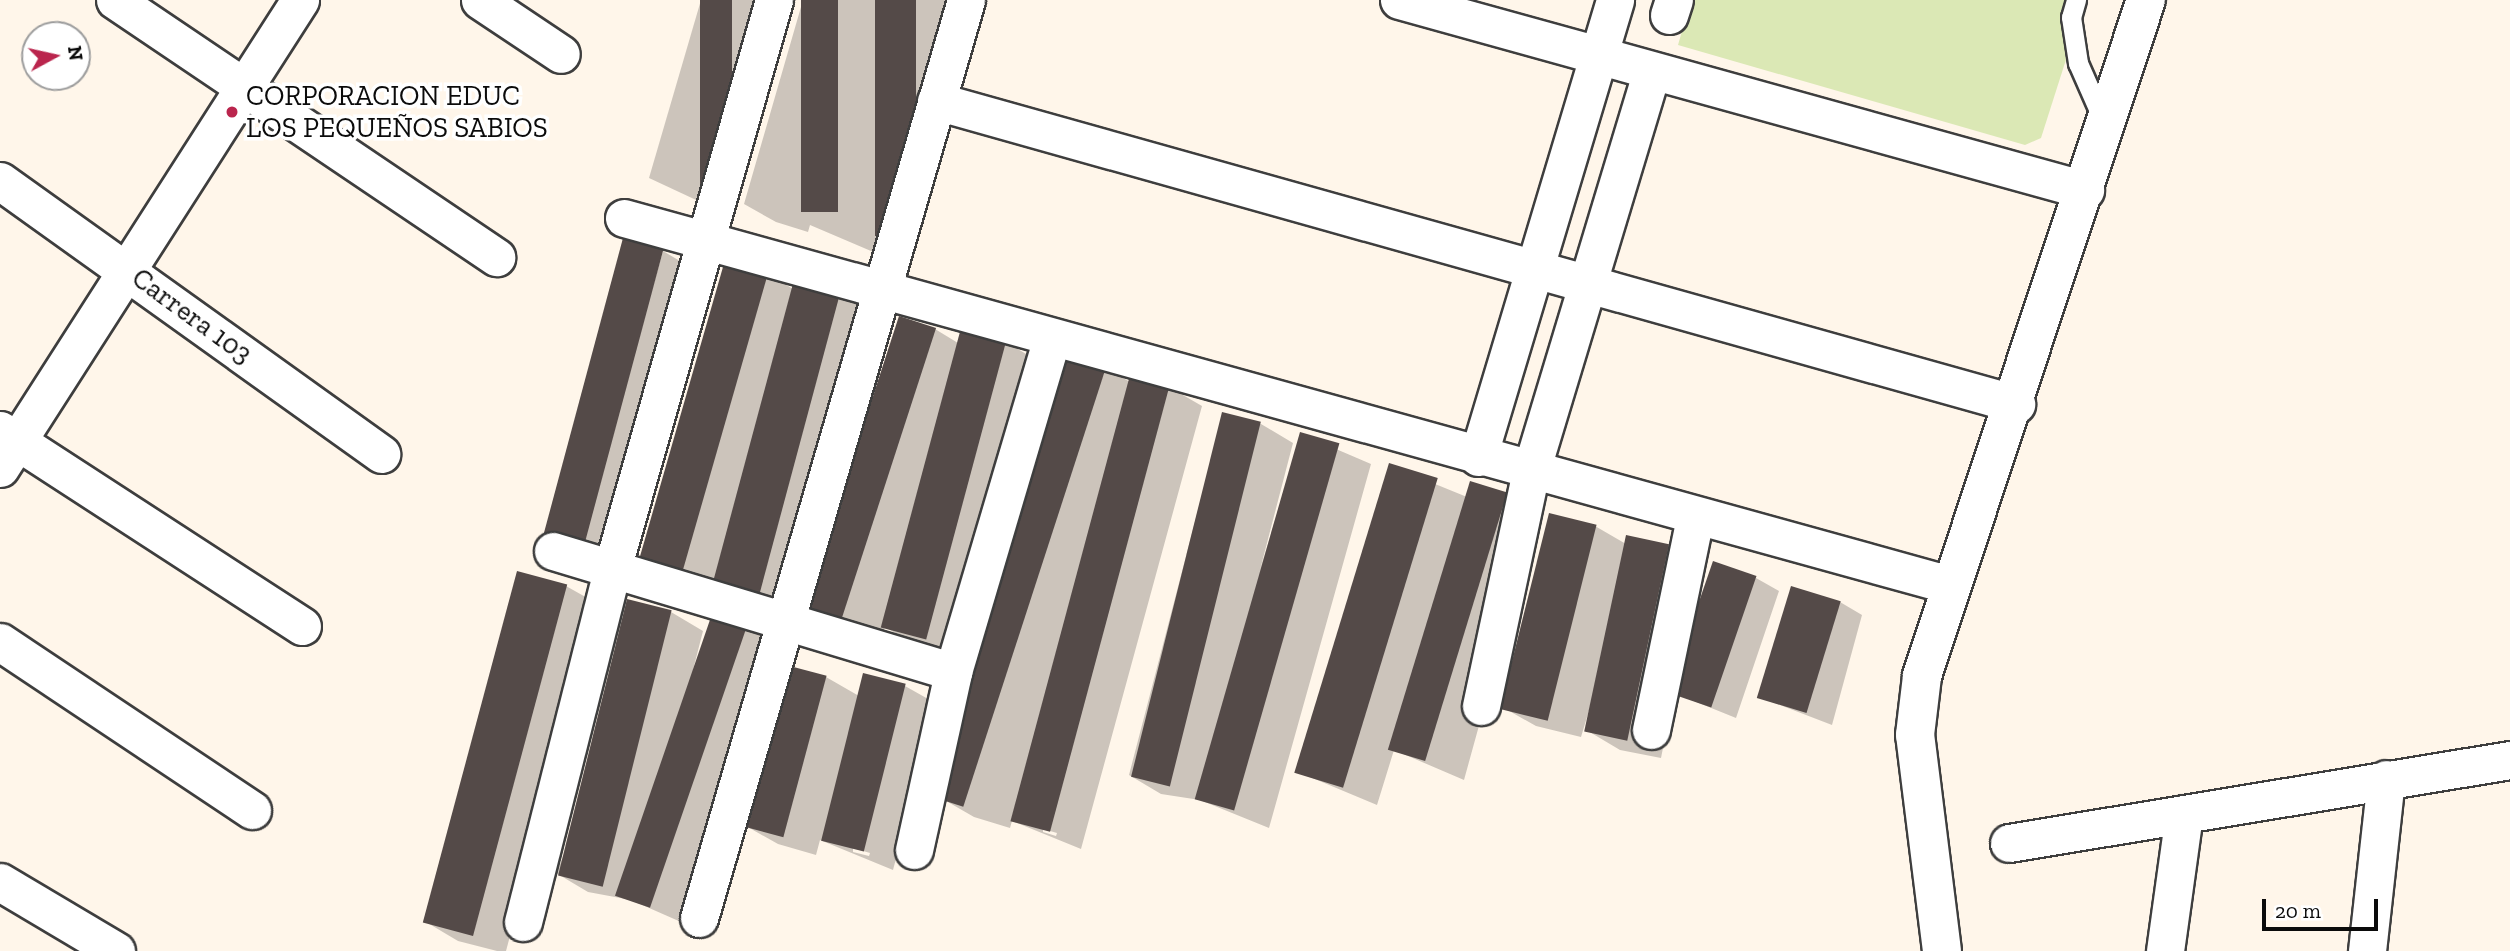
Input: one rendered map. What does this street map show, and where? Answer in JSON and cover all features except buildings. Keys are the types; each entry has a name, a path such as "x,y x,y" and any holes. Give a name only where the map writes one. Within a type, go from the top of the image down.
{"street":[{"path":"115,0 245,83 496,257"},
{"path":"300,0 126,268 5,446 302,626"},
{"path":"480,0 561,54"},
{"path":"523,922 612,569 703,240 774,0"},
{"path":"699,918 966,0"},
{"path":"1399,0 2085,190"},
{"path":"1478,457 1615,0"},
{"path":"1942,951 1914,735 1922,676 1950,585 2016,404 2146,0"},
{"path":"1480,706 1531,471 1652,71"},
{"path":"936,101 2016,404"},
{"name":"Carrera 103","path":"0,181 126,268 381,454"},
{"path":"624,218 1478,457 1950,585"},
{"path":"914,850 953,672 1052,338"},
{"path":"1651,730 1696,517"},
{"path":"554,551 953,672"},
{"path":"0,642 252,810"},
{"path":"2009,843 2510,760"},
{"path":"2367,951 2386,779"},
{"path":"2165,951 2184,814"},
{"path":"0,882 116,951"}],"lane":[{"path":"2076,0 2071,17 2078,63 2105,125"}],"green space":[{"path":"1691,0 2085,0 2041,138 2025,145 1678,45"}],"place":[{"name":"CORPORACION EDUC LOS PEQUEÑOS SABIOS","path":"232,112"}]}
